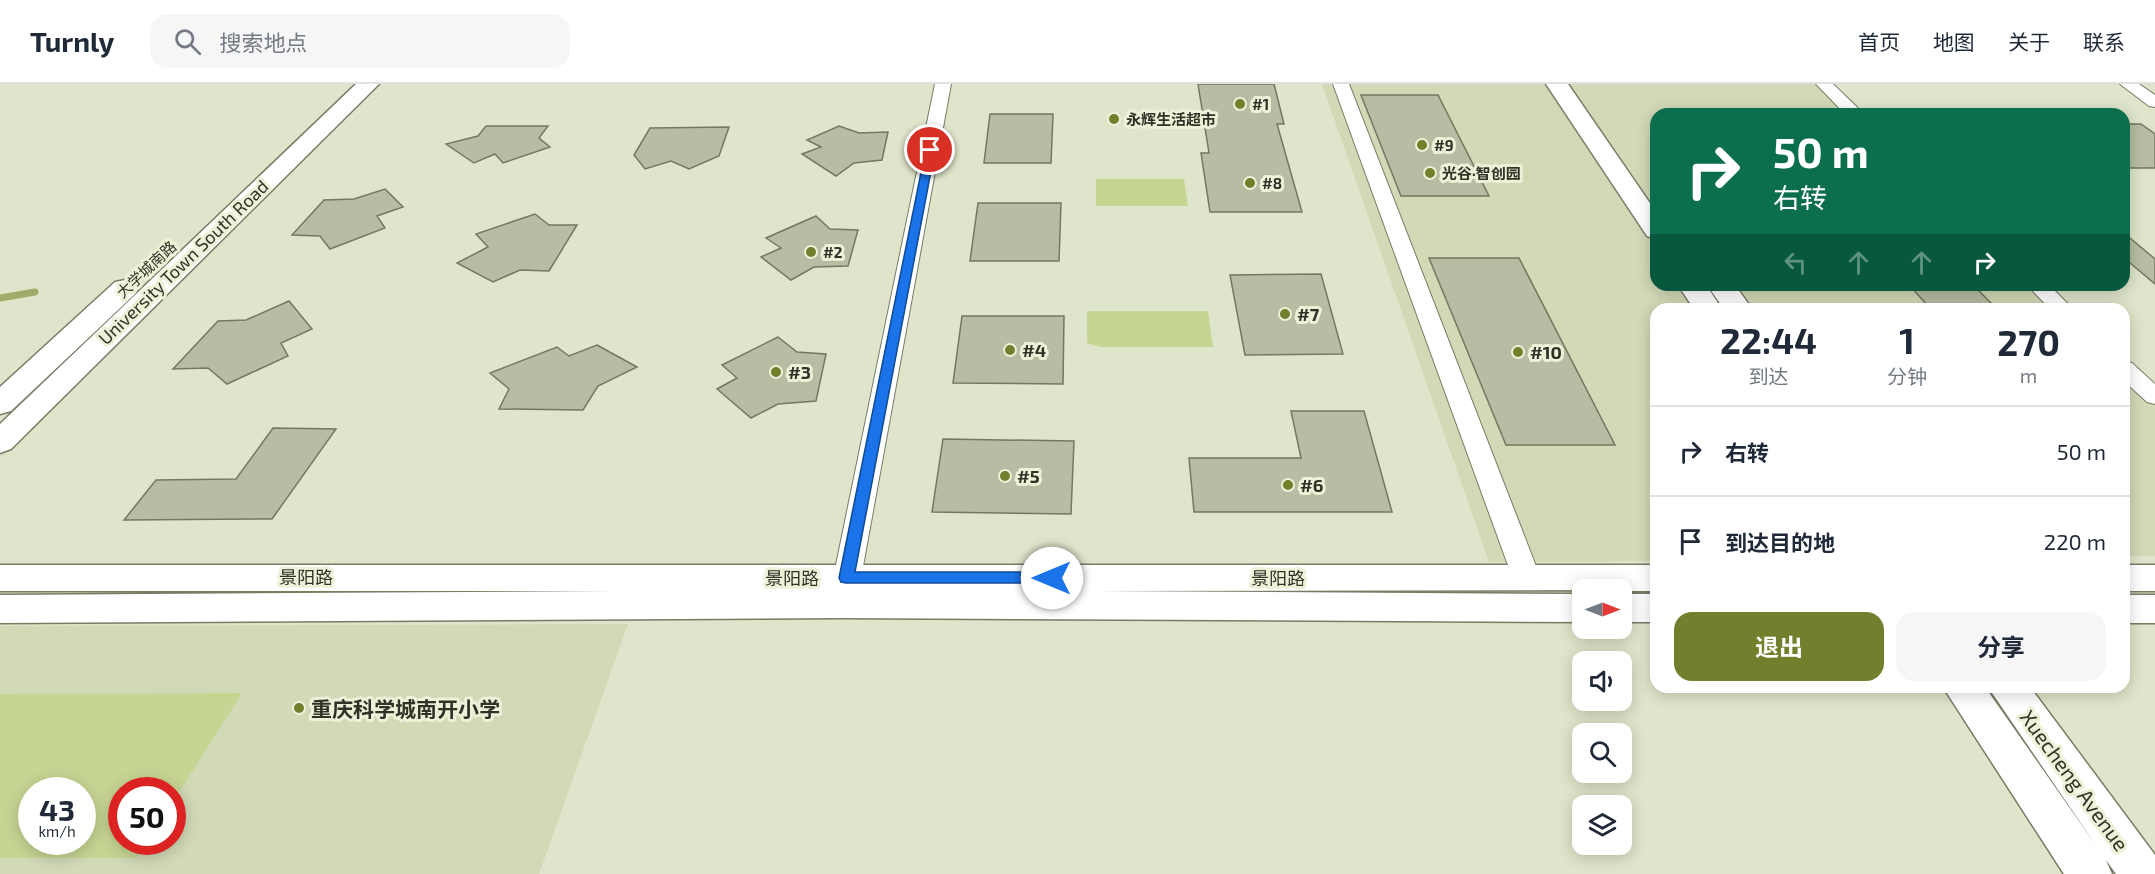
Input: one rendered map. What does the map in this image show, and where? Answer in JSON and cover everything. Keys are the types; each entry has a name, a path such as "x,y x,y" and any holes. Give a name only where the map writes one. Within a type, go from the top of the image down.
{"main road":[{"name":"大学城南路","path":"0,404 344,84"},
{"name":"University Town South Road","path":"0,442 368,84"},
{"path":"1557,84 1650,222"},
{"path":"1576,84 1650,187"},
{"name":"景阳路","path":"0,578 844,591 1572,608"},
{"name":"景阳路","path":"0,609 844,591 1650,578"},
{"path":"2130,578 2155,578"},
{"path":"1632,608 1650,608"},
{"path":"2130,609 2155,609"},
{"name":"Xuecheng Avenue","path":"1967,693 2090,874"},
{"name":"Xuecheng Avenue","path":"2012,693 2142,874"}],"street":[{"path":"844,591 943,84"},
{"path":"1341,84 1527,579"},
{"path":"1824,84 1850,108"},
{"path":"2128,84 2155,102"},
{"path":"2043,291 2056,303"},
{"path":"2130,374 2155,397"}],"shaded area":[{"path":"1322,84 1818,84 1844,108 1650,108 1650,291 2042,291 2054,303 1650,303 1650,561 1489,562"},
{"path":"2130,373 2155,396 2155,556 2130,556"},
{"name":"重庆科学城南开小学","path":"628,624 539,874 0,874 0,626"}],"green space":[{"path":"1096,179 1184,179 1188,206 1096,206"},
{"path":"1087,311 1208,311 1213,347 1100,347 1087,343"},
{"path":"242,693 186,781 186,777 108,777 108,855 139,855 137,858 0,858 0,694"}],"building":[{"path":"1198,84 1274,84 1284,124 1277,124 1302,212 1210,212 1201,153 1209,153"},
{"name":"#9","path":"1361,95 1438,95 1489,196 1401,196"},
{"path":"990,114 1053,114 1051,163 984,163"},
{"path":"2130,124 2141,124 2155,134 2155,168 2130,168"},
{"path":"486,126 548,126 539,138 550,147 503,163 495,154 474,163 446,144 478,136"},
{"path":"839,126 859,133 888,132 882,160 854,163 836,176 802,154 821,147 807,140"},
{"path":"729,127 719,156 689,169 671,161 645,169 634,155 650,128"},
{"path":"385,189 403,207 377,216 385,228 330,249 320,236 292,235 324,200 354,199"},
{"path":"978,203 1061,203 1059,261 970,261"},
{"path":"535,214 549,225 577,225 549,271 520,270 493,282 457,263 488,247 476,234"},
{"name":"#2","path":"816,216 830,229 858,230 848,266 814,267 791,280 761,257 781,248 766,238"},
{"path":"2130,238 2155,259 2155,284 2130,263"},
{"name":"#10","path":"1429,258 1519,258 1615,445 1506,445"},
{"name":"#7","path":"1321,274 1343,354 1245,355 1230,275"},
{"path":"1914,291 1979,291 1991,303 1925,303"},
{"path":"289,301 312,329 281,343 288,356 227,384 208,368 173,369 218,321 246,320"},
{"name":"#4","path":"962,316 1064,316 1063,384 953,383"},
{"name":"#3","path":"778,337 797,352 826,354 816,401 778,404 751,418 717,389 737,378 722,365"},
{"path":"597,345 637,367 598,386 583,410 499,409 509,389 490,373 557,347 569,356"},
{"name":"#6","path":"1291,411 1364,411 1392,512 1194,512 1189,458 1301,458"},
{"path":"273,428 336,429 272,519 124,520 156,480 236,479"},
{"name":"#5","path":"943,439 1074,441 1071,514 932,512"}],"waterway":[{"path":"0,298 35,292"}],"place":[{"name":"#1","path":"1240,104"},
{"name":"永辉生活超市","path":"1114,119"},
{"name":"#9","path":"1422,145"},
{"name":"光谷·智创园","path":"1430,173"},
{"name":"#8","path":"1250,183"},
{"name":"#2","path":"811,252"},
{"name":"#7","path":"1285,314"},
{"name":"#4","path":"1010,350"},
{"name":"#10","path":"1518,352"},
{"name":"#3","path":"776,372"},
{"name":"#5","path":"1005,476"},
{"name":"#6","path":"1288,485"},
{"name":"重庆科学城南开小学","path":"299,708"}],"route":[{"path":"930,150 846,578 1052,578"}]}
